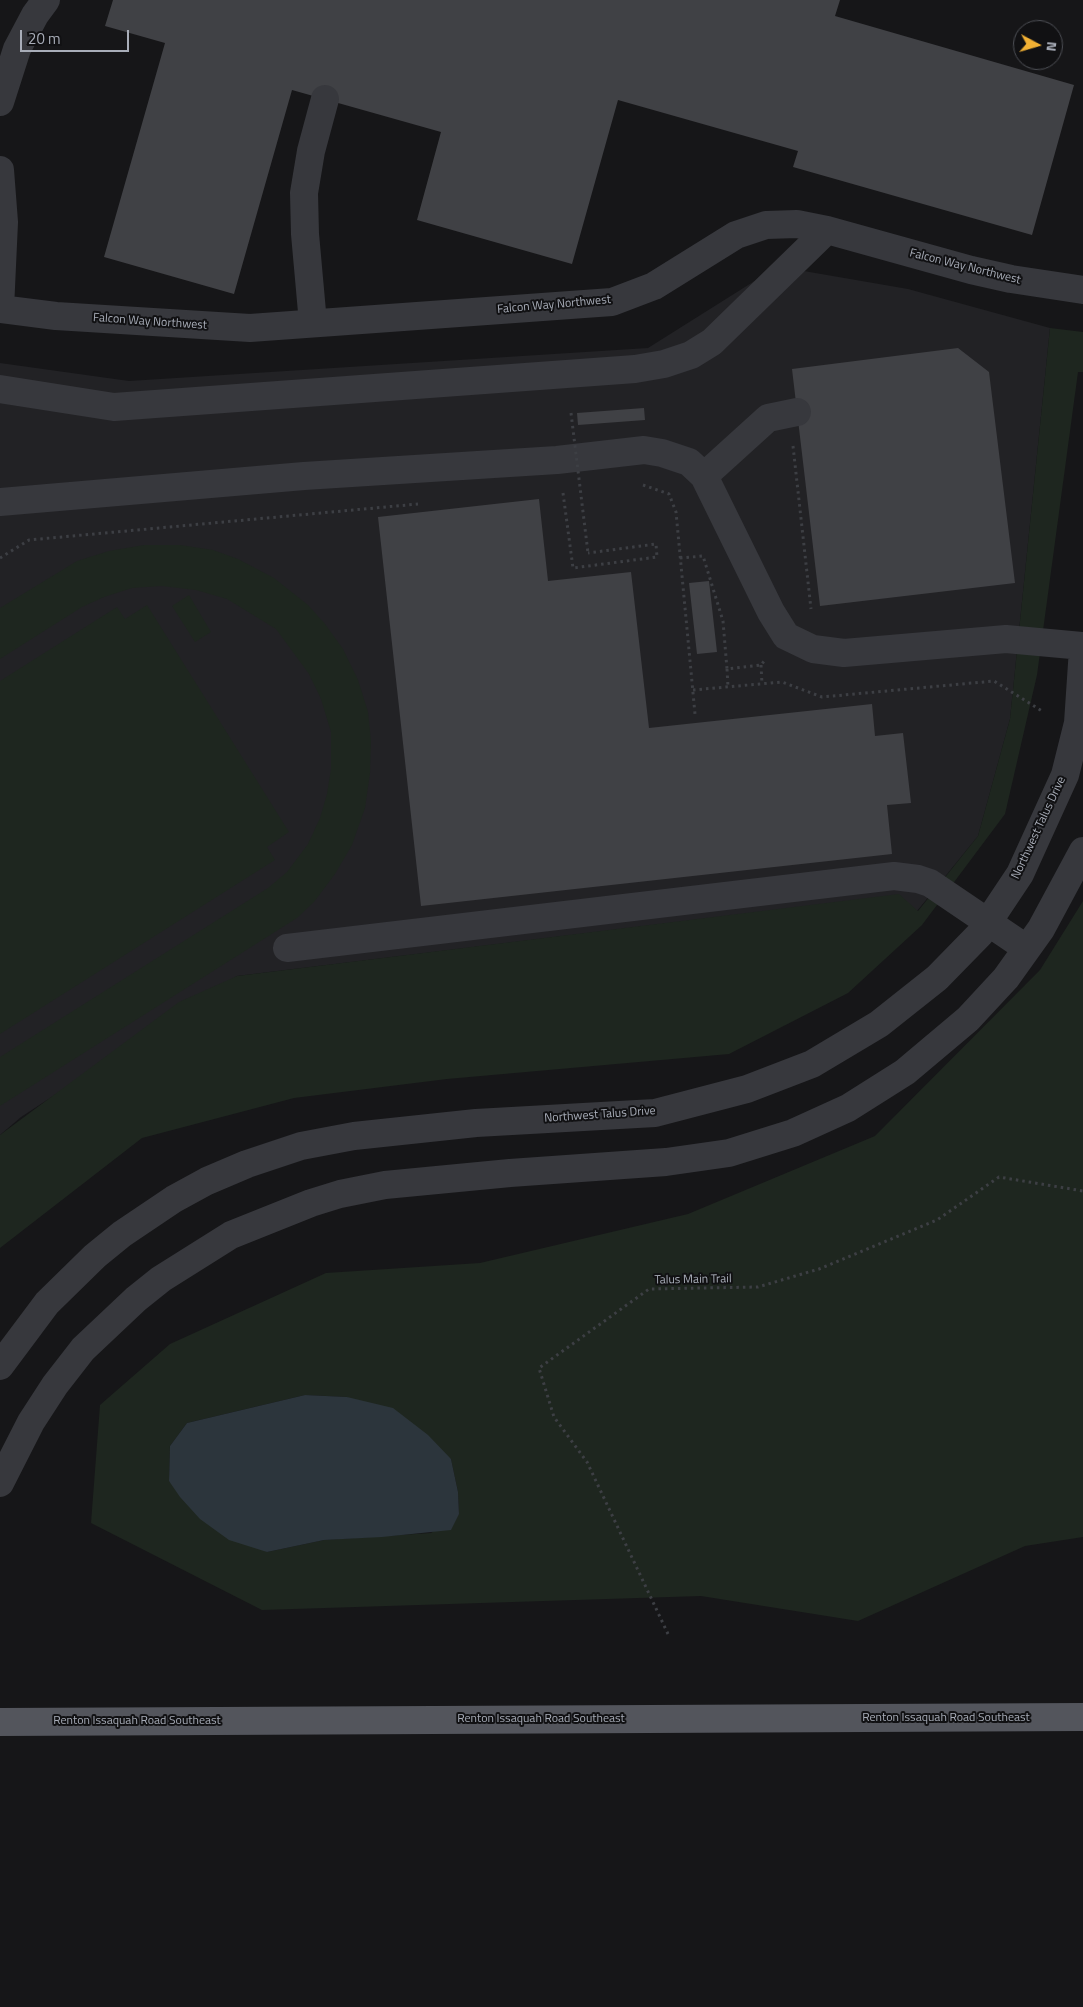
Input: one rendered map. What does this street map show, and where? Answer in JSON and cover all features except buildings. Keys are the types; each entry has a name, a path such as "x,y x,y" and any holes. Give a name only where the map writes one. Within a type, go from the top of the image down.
{"main road":[{"name":"Renton Issaquah Road Southeast","path":"0,1722 1083,1717"}],"street":[{"path":"0,102 17,49 35,15 46,0"},
{"path":"313,323 305,234 304,193 311,151 325,99"},
{"path":"0,170 4,222 0,309"},
{"name":"Falcon Way Northwest","path":"0,309 56,316 250,328 612,302 654,286 736,235 766,225 797,224 827,230 971,270 1011,279 1083,290"},
{"path":"0,389 114,407 635,369 664,364 692,355 712,342 827,230"},
{"path":"704,476 768,418 796,412"},
{"path":"0,502 295,477 557,460 644,450 662,452 689,462 704,476 776,620 786,636 812,648 844,653 1006,639 1083,647"},
{"name":"Northwest Talus Drive","path":"0,1366 47,1303 95,1256 142,1220 207,1181 247,1164 301,1146 354,1136 476,1123 654,1113 747,1088 812,1064 879,1024 937,978 980,934 1020,874 1065,775 1078,723 1083,647"},
{"path":"0,1483 31,1422 55,1385 83,1350 129,1305 161,1279 231,1235 311,1203 340,1194 385,1185 510,1173 666,1162 729,1153 793,1133 848,1108 905,1072 968,1019 1006,978 1041,929 1083,851"},
{"path":"287,948 894,876 918,879 930,883 1026,948"}],"path":[{"path":"571,413 588,553 656,544 657,557 573,568 562,491 582,489"},
{"path":"793,443 810,610"},
{"path":"639,484 669,494 676,512 695,714"},
{"path":"0,558 29,540 424,504"},
{"path":"680,558 703,556 723,621 728,687"},
{"path":"727,669 761,665 770,655"},
{"path":"761,665 762,684"},
{"path":"693,690 782,682 822,697 994,681 1042,712"},
{"name":"Talus Main Trail","path":"668,1634 587,1462 554,1417 539,1368 649,1289 758,1287 819,1269 938,1220 999,1177 1083,1191"}],"shaded area":[{"path":"772,270 798,270 908,289 1050,328 1010,719 978,836 917,911 899,895 237,976 21,1117 0,1135 0,363 129,381 648,348"},
{"path":"1050,328 1083,332 1083,372 1078,372 1037,675 1005,814 922,925 848,993 729,1054 447,1079 294,1098 142,1138 0,1248 0,1135 179,1002 237,976 899,894 918,911 978,836 1010,719"},
{"path":"144,545 180,545 213,550 238,559 274,578 308,605 325,624 343,649 358,680 368,712 371,741 370,773 365,808 352,845 335,874 314,902 297,918 0,1106 0,1057 268,888 287,872 308,844 320,818 327,794 331,769 331,732 321,699 309,674 276,629 227,599 196,590 162,586 132,588 104,597 82,607 0,659 0,608 77,561 109,551"},
{"path":"189,595 211,632 195,642 172,606"},
{"path":"147,605 289,832 267,847 275,860 0,1034 0,681 117,607 125,619"},
{"path":"1083,901 1083,1537 1025,1546 858,1621 701,1596 262,1610 91,1523 100,1405 170,1344 326,1273 480,1263 688,1214 875,1136 1040,970","holes":["305,1395 347,1397 451,1459 458,1492 459,1514 431,1533 324,1540 267,1552 169,1481 170,1446 187,1423"]},
{"path":"305,1395 347,1397 393,1408 428,1435 451,1459 458,1492 459,1514 451,1530 382,1537 324,1540 267,1552 229,1540 200,1519 180,1497 169,1481 170,1446 187,1423"}]}
